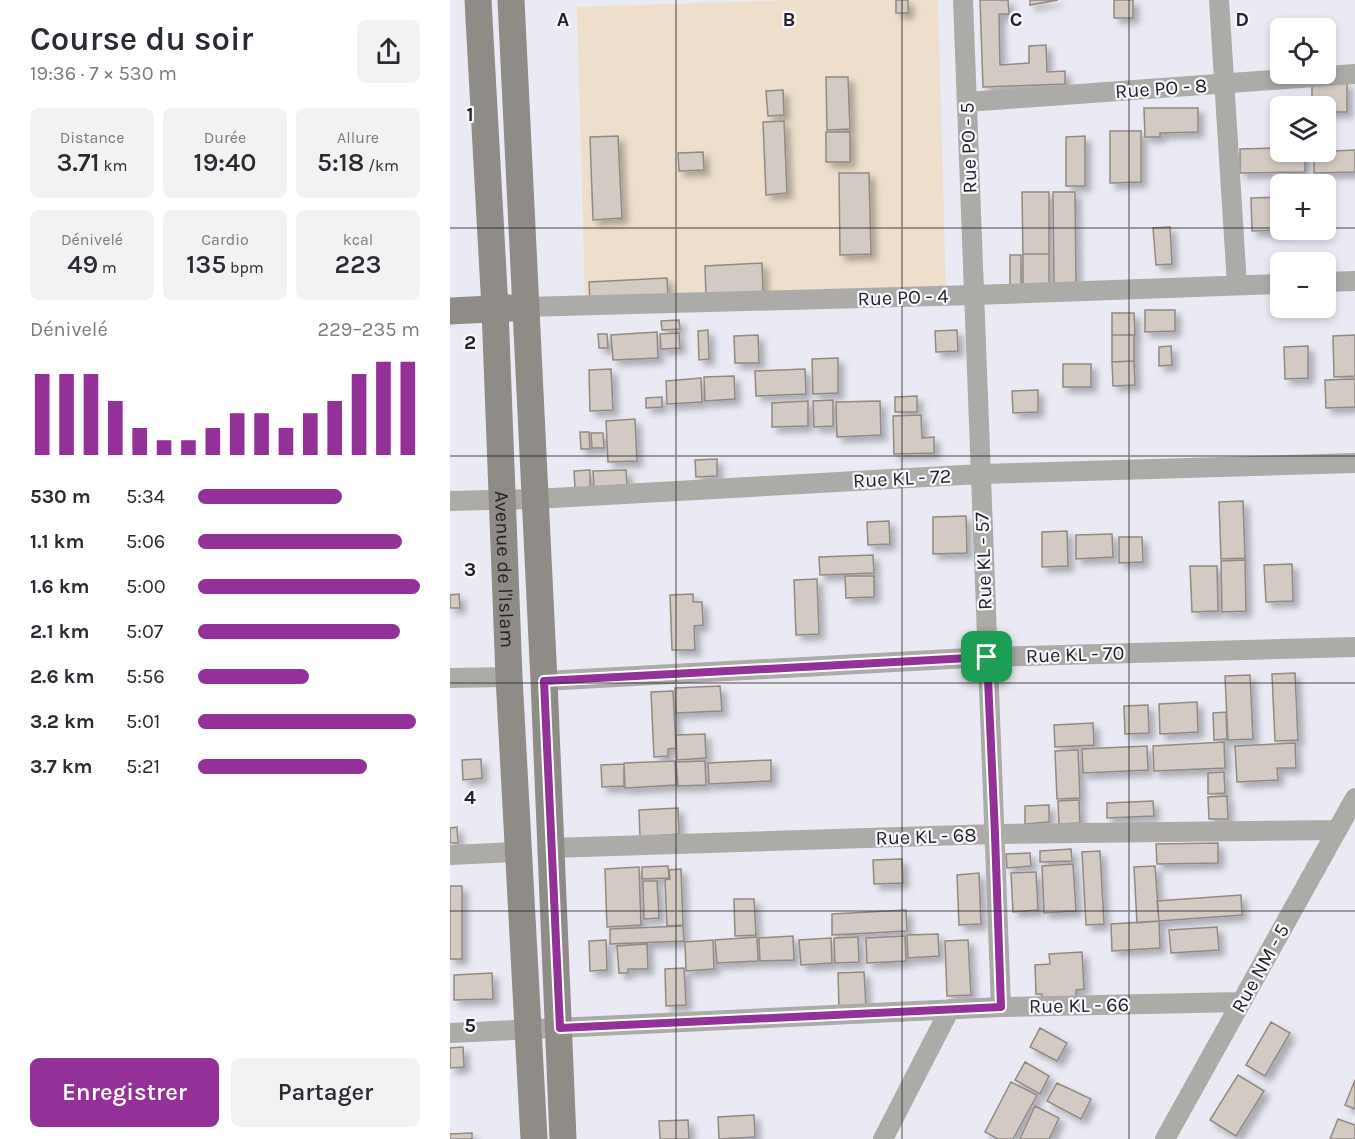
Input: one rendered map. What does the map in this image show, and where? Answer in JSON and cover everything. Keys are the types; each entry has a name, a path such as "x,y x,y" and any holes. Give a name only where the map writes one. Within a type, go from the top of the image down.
{"main road":[{"name":"Avenue de l'Islam","path":"478,0 495,309 509,676 534,1139"},
{"name":"Avenue de l'Islam","path":"512,0 560,1028 563,1139"},
{"path":"450,311 525,308"}],"street":[{"name":"Rue PO - 5","path":"963,0 973,295"},
{"path":"1219,0 1237,285"},
{"name":"Rue PO - 8","path":"967,102 1355,74"},
{"path":"1336,282 1355,281"},
{"name":"Rue PO - 4","path":"525,308 1270,284"},
{"name":"Rue KL - 57","path":"973,295 1001,1007"},
{"name":"Rue KL - 72","path":"450,501 534,499 980,474 1355,463"},
{"name":"Rue KL - 70","path":"544,681 987,657 1355,647"},
{"path":"450,678 509,676"},
{"name":"Rue NM - 5","path":"1166,1139 1355,798"},
{"name":"Rue KL - 68","path":"550,848 995,834 1337,830"},
{"path":"450,855 518,852"},
{"name":"Rue KL - 66","path":"450,1032 1001,1007 1241,1002"},
{"path":"883,1139 950,1009"}],"shaded area":[{"path":"791,0 938,0 946,289 585,301 577,7"}],"building":[{"path":"896,0 908,0 908,13 896,13"},
{"path":"980,0 1008,0 1009,14 999,14 1000,65 1029,63 1029,46 1046,45 1047,72 1065,71 1065,84 983,87"},
{"path":"1030,0 1058,0 1030,5"},
{"path":"1114,0 1133,0 1133,18 1114,18"},
{"path":"826,77 848,77 850,129 827,130"},
{"path":"1347,83 1347,112 1336,112 1336,96 1312,96 1312,84"},
{"path":"783,90 784,115 768,116 766,91"},
{"path":"1144,108 1198,108 1198,132 1160,133 1160,137 1145,137"},
{"path":"784,121 787,193 766,195 763,122"},
{"path":"1110,131 1141,131 1141,182 1110,183"},
{"path":"826,132 850,132 850,162 826,162"},
{"path":"618,136 622,218 593,220 590,137"},
{"path":"1085,136 1085,186 1066,186 1066,137"},
{"path":"1270,148 1270,162 1305,162 1305,172 1240,173 1240,149"},
{"path":"1355,150 1355,172 1314,173 1314,162 1336,162 1336,151"},
{"path":"703,152 704,170 679,171 678,153"},
{"path":"839,173 869,173 871,254 840,255"},
{"path":"1022,192 1049,192 1049,254 1023,254"},
{"path":"1053,192 1075,192 1076,284 1054,284"},
{"path":"1270,197 1270,230 1252,231 1251,198"},
{"path":"1170,227 1172,264 1156,265 1153,228"},
{"path":"1023,254 1049,254 1049,285 1023,286"},
{"path":"1010,255 1021,255 1021,286 1010,286"},
{"path":"762,263 763,294 706,296 705,266"},
{"path":"667,278 668,298 590,302 589,282"},
{"path":"1145,310 1175,310 1175,331 1145,332"},
{"path":"1112,313 1134,313 1135,335 1112,335"},
{"path":"679,320 680,329 662,330 661,321"},
{"path":"708,330 709,359 699,360 698,331"},
{"path":"957,330 958,351 936,352 935,331"},
{"path":"657,332 658,358 613,360 611,335"},
{"path":"679,333 680,348 661,349 660,334"},
{"path":"598,334 607,334 608,348 599,348"},
{"path":"758,335 759,363 735,363 734,336"},
{"path":"1112,335 1134,335 1134,361 1112,362"},
{"path":"1355,335 1355,376 1334,377 1333,336"},
{"path":"1171,346 1172,365 1159,366 1159,347"},
{"path":"1308,346 1308,378 1285,379 1284,347"},
{"path":"838,358 838,393 813,394 812,359"},
{"path":"1134,361 1135,385 1113,386 1112,362"},
{"path":"1063,364 1091,364 1091,387 1063,387"},
{"path":"611,369 613,410 590,411 589,370"},
{"path":"805,369 806,394 756,396 755,371"},
{"path":"734,376 735,399 705,401 704,377"},
{"path":"701,378 702,402 667,404 666,381"},
{"path":"1355,379 1355,407 1326,408 1325,380"},
{"path":"1038,390 1038,412 1013,413 1012,391"},
{"path":"917,396 917,412 895,412 895,397"},
{"path":"662,397 662,407 646,408 646,398"},
{"path":"833,400 833,426 814,427 813,401"},
{"path":"808,401 808,426 772,427 772,403"},
{"path":"880,401 881,435 837,437 836,402"},
{"path":"921,415 922,438 934,437 934,453 894,454 893,416"},
{"path":"635,419 637,461 608,462 606,421"},
{"path":"580,432 589,432 590,449 581,449"},
{"path":"591,433 603,433 604,448 592,448"},
{"path":"717,459 717,476 696,477 695,460"},
{"path":"590,470 590,488 575,488 574,471"},
{"path":"626,470 627,485 594,487 593,471"},
{"path":"1243,501 1245,558 1221,559 1219,502"},
{"path":"966,516 967,553 933,554 933,517"},
{"path":"889,521 890,544 868,545 867,522"},
{"path":"1067,531 1068,566 1042,567 1042,532"},
{"path":"1112,534 1113,557 1076,559 1076,535"},
{"path":"1119,537 1142,537 1143,562 1119,563"},
{"path":"873,555 874,573 820,575 819,557"},
{"path":"1245,560 1246,611 1222,612 1221,561"},
{"path":"1292,564 1293,601 1266,602 1264,565"},
{"path":"1190,566 1217,566 1218,611 1192,612"},
{"path":"845,576 874,576 874,597 846,598"},
{"path":"817,579 819,634 796,635 794,580"},
{"path":"459,594 460,608 450,608 450,595"},
{"path":"693,594 693,602 702,602 703,625 694,626 695,650 672,650 670,595"},
{"path":"1295,673 1298,740 1275,741 1272,674"},
{"path":"1250,675 1253,739 1228,740 1225,676"},
{"path":"720,686 722,711 676,713 675,688"},
{"path":"673,691 676,748 668,749 668,756 654,757 651,692"},
{"path":"1197,702 1198,732 1160,734 1159,704"},
{"path":"1148,705 1149,733 1125,734 1124,706"},
{"path":"1226,712 1227,739 1214,740 1213,713"},
{"path":"1093,723 1094,745 1055,747 1054,725"},
{"path":"705,734 706,758 677,760 676,735"},
{"path":"1224,742 1225,768 1154,771 1153,746"},
{"path":"1295,743 1296,768 1277,768 1278,780 1237,782 1235,746"},
{"path":"1147,746 1148,770 1083,773 1082,749"},
{"path":"1078,750 1080,798 1057,799 1055,751"},
{"path":"481,759 482,778 463,780 462,760"},
{"path":"771,760 771,781 709,784 708,763"},
{"path":"675,761 676,785 625,788 624,763"},
{"path":"705,761 706,785 678,786 676,762"},
{"path":"624,764 624,786 602,787 601,765"},
{"path":"1224,772 1225,793 1208,794 1208,773"},
{"path":"1227,796 1228,819 1209,819 1208,797"},
{"path":"1079,800 1080,823 1059,824 1058,801"},
{"path":"1153,801 1154,816 1107,818 1107,803"},
{"path":"1049,805 1049,822 1025,824 1025,806"},
{"path":"678,808 679,834 640,837 639,810"},
{"path":"457,827 458,843 450,843 450,828"},
{"path":"1218,843 1218,863 1157,864 1156,844"},
{"path":"1071,849 1072,861 1040,862 1040,851"},
{"path":"1100,851 1104,924 1086,925 1082,852"},
{"path":"1030,853 1031,866 1007,868 1006,854"},
{"path":"902,859 903,883 874,884 873,860"},
{"path":"1073,864 1076,911 1044,913 1042,866"},
{"path":"668,866 669,878 642,879 642,867"},
{"path":"1155,866 1159,921 1137,923 1134,867"},
{"path":"639,867 641,925 607,927 605,869"},
{"path":"681,869 683,925 667,926 665,880 670,879 669,870"},
{"path":"1036,872 1038,910 1013,912 1011,873"},
{"path":"979,873 981,924 959,925 957,875"},
{"path":"643,881 657,881 659,918 644,919"},
{"path":"450,886 462,886 462,959 450,959"},
{"path":"1241,895 1242,915 1159,921 1157,901"},
{"path":"734,899 754,899 756,935 735,936"},
{"path":"906,910 907,931 832,935 832,914"},
{"path":"1159,921 1160,948 1112,951 1111,924"},
{"path":"683,926 684,941 610,944 610,929"},
{"path":"1217,927 1219,950 1171,953 1169,930"},
{"path":"938,934 939,956 908,958 907,935"},
{"path":"793,936 794,960 760,961 759,938"},
{"path":"905,936 906,961 867,963 866,938"},
{"path":"757,937 758,961 717,963 715,940"},
{"path":"858,937 859,962 835,963 834,938"},
{"path":"831,938 832,963 801,965 799,940"},
{"path":"606,940 607,970 590,971 589,941"},
{"path":"713,940 714,969 686,971 685,942"},
{"path":"968,940 971,995 947,996 945,941"},
{"path":"647,944 648,969 628,969 628,973 619,973 617,946"},
{"path":"1082,952 1084,989 1076,990 1076,997 1042,999 1042,994 1036,994 1035,965 1050,964 1049,954"},
{"path":"684,968 686,1005 666,1006 665,969"},
{"path":"864,972 866,1007 839,1008 838,973"},
{"path":"492,973 493,999 454,1000 454,975"},
{"path":"1271,1022 1290,1033 1265,1076 1246,1065"},
{"path":"1040,1028 1067,1043 1057,1061 1030,1047"},
{"path":"463,1047 464,1067 450,1068 450,1048"},
{"path":"1025,1062 1049,1076 1040,1094 1015,1080"},
{"path":"1238,1075 1264,1091 1236,1136 1210,1120"},
{"path":"1355,1080 1355,1109 1345,1105"},
{"path":"1011,1082 1037,1095 1013,1139 998,1139 985,1132"},
{"path":"1057,1083 1091,1099 1081,1119 1047,1101"},
{"path":"1035,1106 1059,1118 1049,1139 1020,1139"},
{"path":"754,1115 755,1137 719,1139 718,1117"},
{"path":"1338,1119 1355,1125 1355,1139 1330,1139"},
{"path":"688,1120 689,1139 660,1139 659,1121"},
{"path":"472,1133 472,1139 450,1139 450,1134"}],"route":[{"path":"987,657 1001,1007 560,1028 544,681 987,657"}]}
